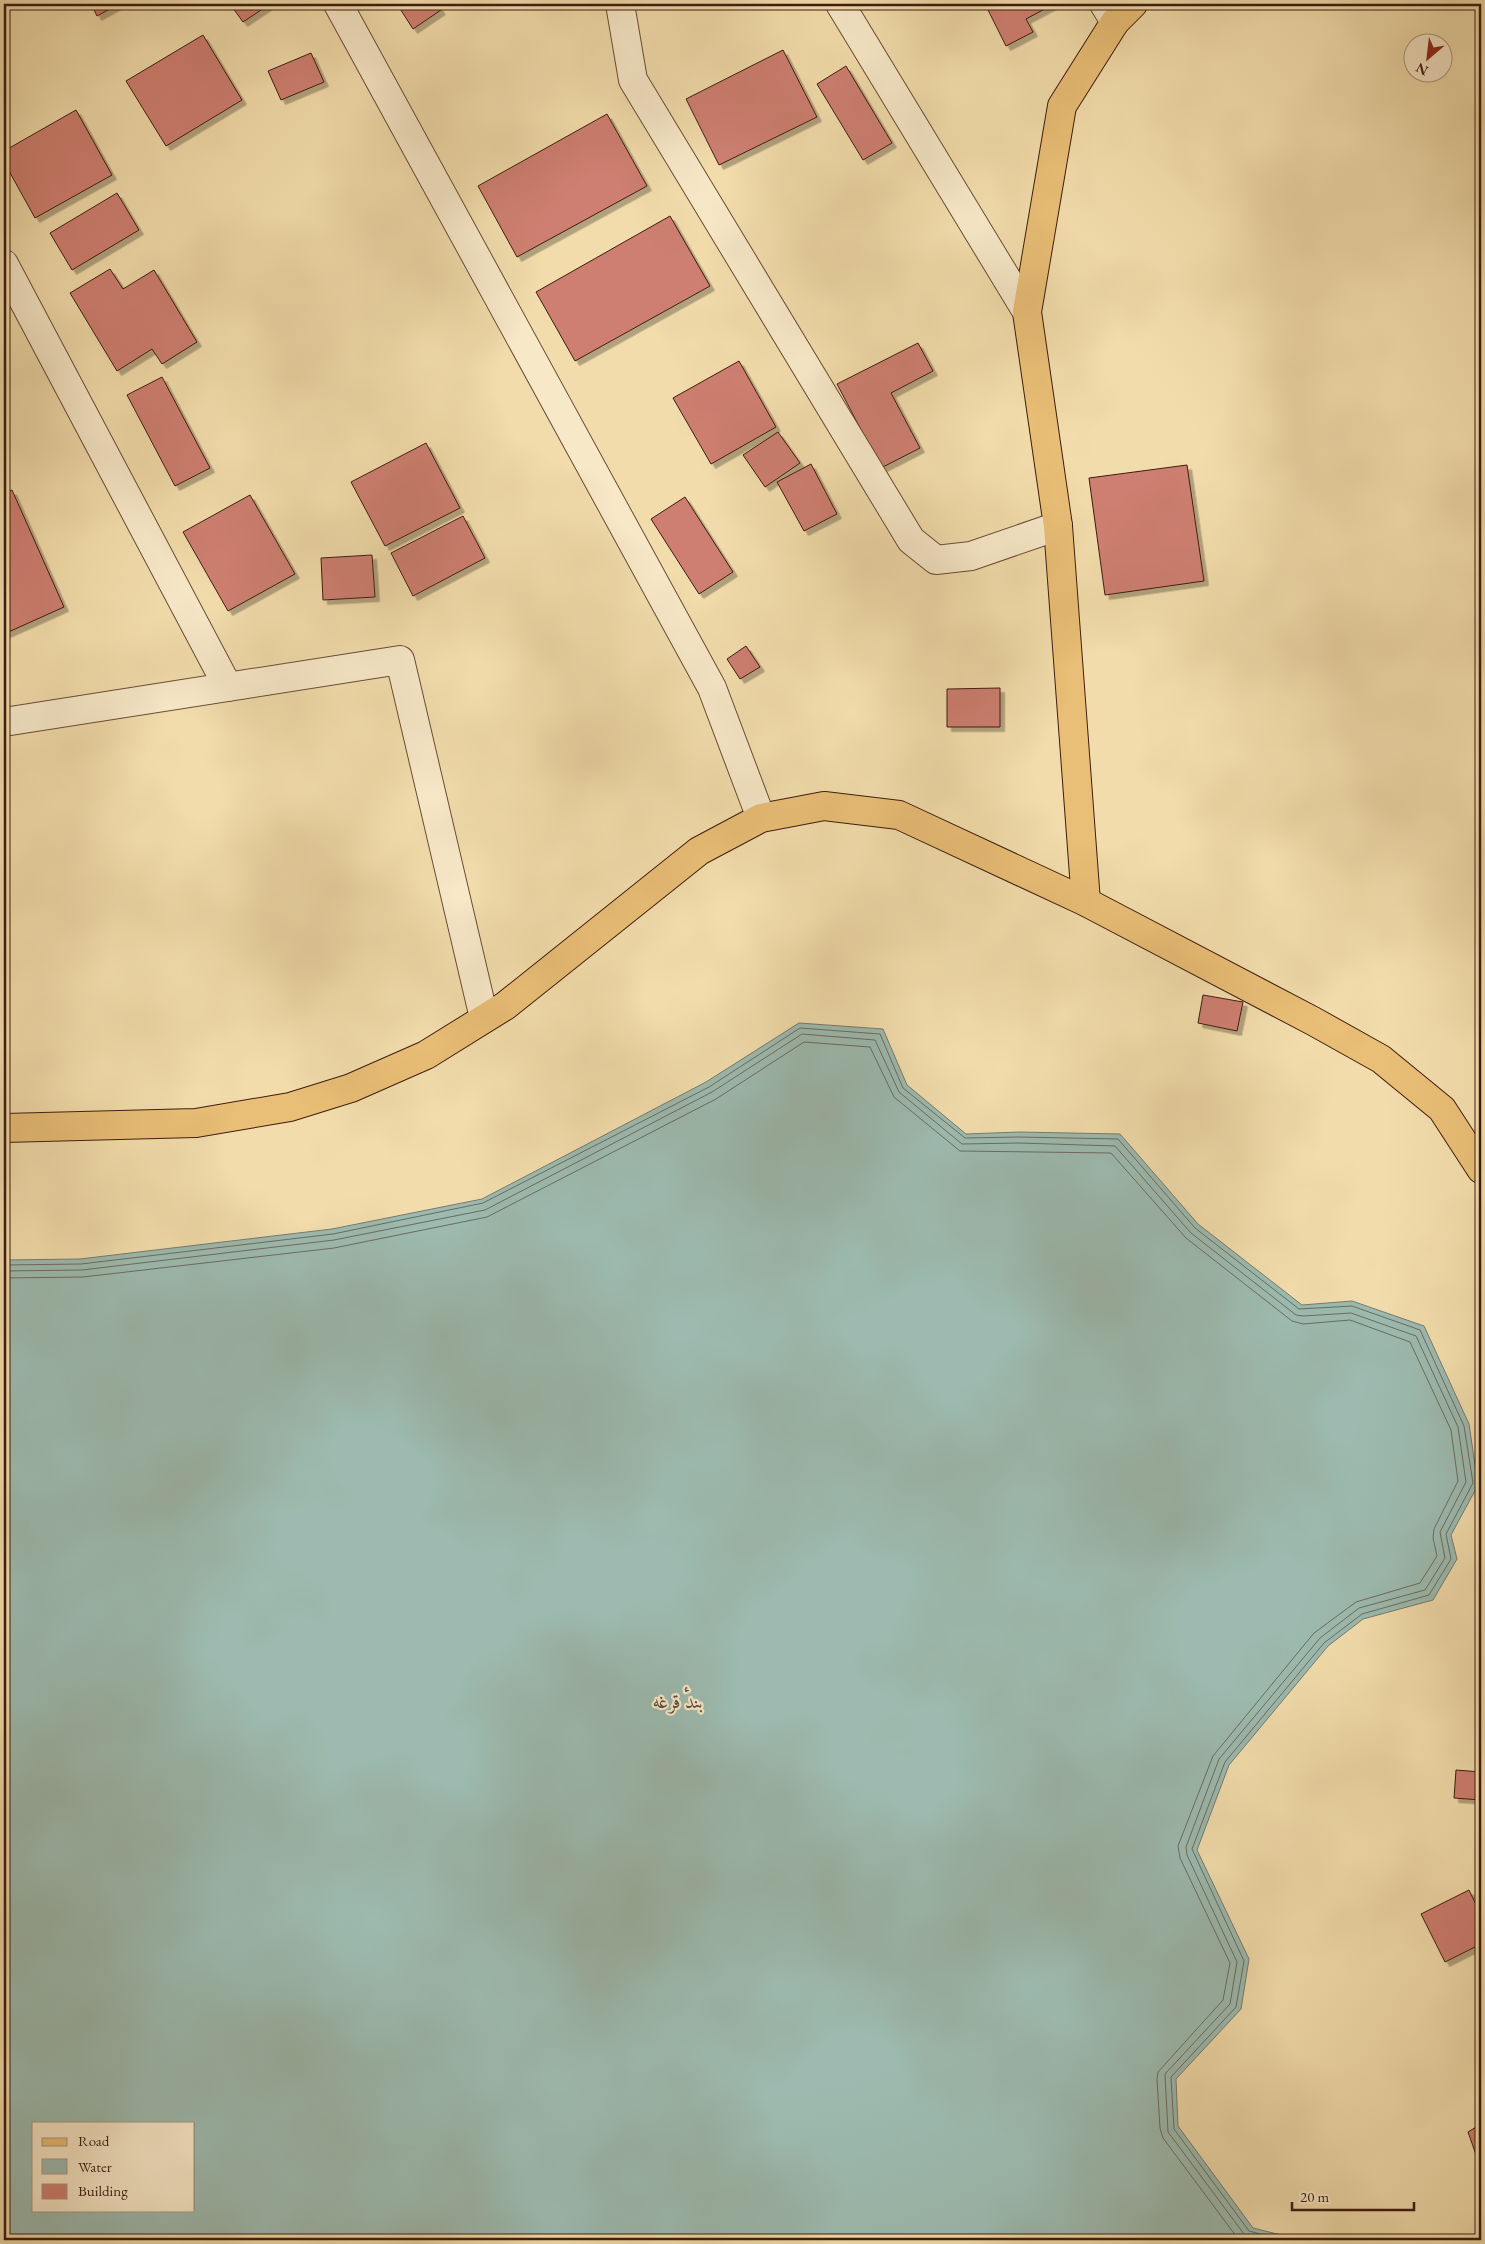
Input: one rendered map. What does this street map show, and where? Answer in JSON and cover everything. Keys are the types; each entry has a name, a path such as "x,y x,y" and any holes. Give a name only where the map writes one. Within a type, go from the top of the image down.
{"main road":[{"path":"1086,902 1058,526 1027,312 1062,106 1117,10"},
{"path":"4,1128 196,1123 290,1107 352,1088 426,1055 505,1006 699,851 762,818 824,806 899,815 1086,902 1313,1020 1381,1059 1442,1109 1481,1169"}],"street":[{"path":"338,4 712,688 762,818"},
{"path":"620,4 632,80 911,540 936,560 971,556 1058,526"},
{"path":"840,4 1027,312"},
{"path":"4,264 228,687"},
{"path":"4,722 400,660 484,1018"}],"water":[{"name":"بندٔ قرغه","path":"799,1023 883,1029 907,1085 966,1134 1019,1132 1120,1134 1198,1224 1302,1305 1352,1301 1424,1326 1469,1424 1478,1485 1451,1535 1457,1559 1433,1600 1363,1619 1328,1646 1229,1765 1197,1850 1249,1959 1241,2009 1176,2079 1178,2126 1253,2228 1294,2240 4,2240 4,1260 80,1259 332,1229 482,1199 706,1082"}],"building":[{"path":"91,4 119,4 97,16"},
{"path":"230,4 270,4 243,22"},
{"path":"397,4 436,4 441,10 413,29"},
{"path":"985,4 1054,4 1026,19 1033,32 1006,46"},
{"path":"203,35 242,100 166,146 126,81"},
{"path":"783,50 817,117 719,165 686,99"},
{"path":"311,53 324,82 281,100 268,71"},
{"path":"846,66 892,143 863,160 817,84"},
{"path":"76,110 112,175 35,218 4,162 4,151"},
{"path":"607,114 647,186 517,257 478,186"},
{"path":"117,193 139,230 72,270 50,233"},
{"path":"670,216 710,286 575,361 536,292"},
{"path":"110,269 123,289 154,270 197,342 162,364 152,349 117,371 70,293"},
{"path":"918,343 933,371 891,393 920,448 881,468 837,384"},
{"path":"739,361 776,427 711,464 673,398"},
{"path":"162,377 210,468 175,486 127,395"},
{"path":"778,432 800,463 765,487 743,455"},
{"path":"426,443 460,508 385,546 351,482"},
{"path":"811,464 837,514 804,531 777,482"},
{"path":"1187,465 1204,581 1105,595 1089,478"},
{"path":"12,490 64,607 4,634 4,493"},
{"path":"250,495 295,574 228,611 183,532"},
{"path":"685,497 733,572 699,594 651,519"},
{"path":"463,516 485,558 413,596 391,553"},
{"path":"372,555 375,597 323,600 321,558"},
{"path":"746,646 760,667 740,679 727,659"},
{"path":"1000,688 1000,727 947,727 947,689"},
{"path":"1203,995 1243,1002 1237,1031 1198,1023"},
{"path":"1456,1770 1481,1772 1481,1800 1454,1798"},
{"path":"1469,1890 1481,1915 1481,1944 1445,1962 1421,1914"},
{"path":"1481,2124 1481,2169 1468,2132"}]}
